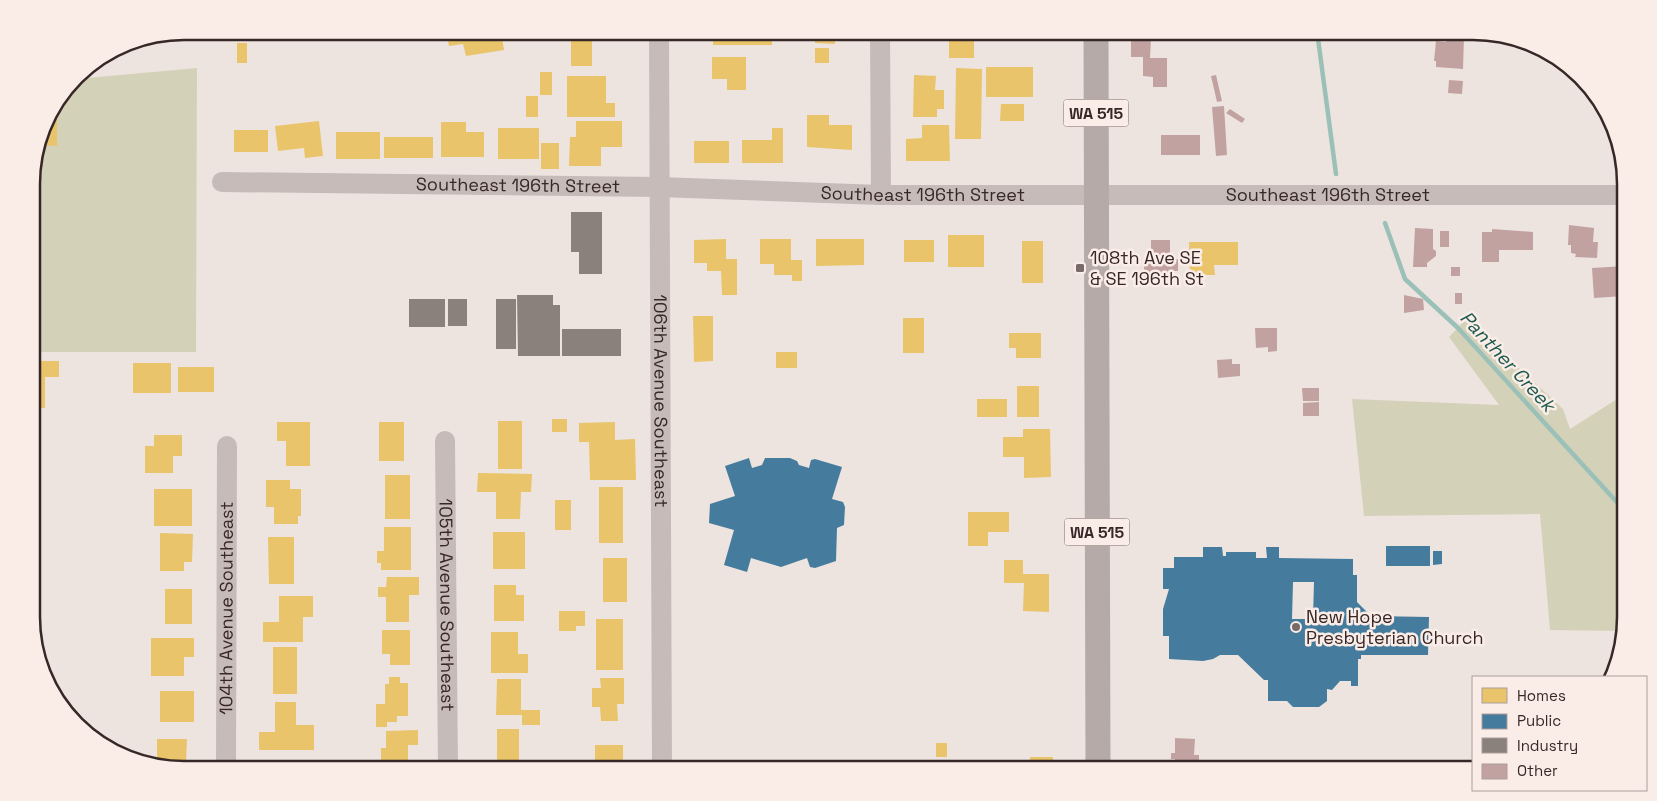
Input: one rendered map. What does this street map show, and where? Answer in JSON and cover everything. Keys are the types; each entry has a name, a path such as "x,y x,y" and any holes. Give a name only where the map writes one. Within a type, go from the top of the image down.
{"main road":[{"name":"WA 515","path":"1096,40 1098,761"}],"street":[{"name":"106th Avenue Southeast","path":"658,40 662,761"},
{"path":"880,40 881,195"},
{"name":"Southeast 196th Street","path":"222,182 659,187 881,195 1617,195"},
{"name":"105th Avenue Southeast","path":"445,441 448,761"},
{"name":"104th Avenue Southeast","path":"226,761 227,446"}],"shaded area":[{"path":"197,68 196,352 40,352 40,175 43,156 51,129 59,112 87,78"},
{"path":"1466,319 1563,409 1570,429 1617,399 1616,631 1550,630 1540,514 1364,516 1352,399 1499,405 1449,337"}],"building: Homes":[{"path":"448,40 502,40 504,50 466,56 463,44 449,46"},
{"path":"571,40 592,40 592,66 571,66"},
{"path":"713,40 772,40 772,45 713,45"},
{"path":"815,40 835,40 835,44 815,43"},
{"path":"949,40 974,40 974,58 949,58"},
{"path":"237,43 247,43 247,63 237,63"},
{"path":"815,48 829,48 829,63 815,63"},
{"path":"712,57 746,57 746,90 727,90 727,79 712,79"},
{"path":"986,67 1033,67 1033,97 986,97"},
{"path":"956,68 982,69 981,139 955,139"},
{"path":"540,72 552,72 552,95 540,95"},
{"path":"914,75 936,76 935,90 944,90 944,109 937,109 937,117 913,117"},
{"path":"567,76 606,76 606,103 615,103 615,117 567,117"},
{"path":"526,96 538,96 538,117 526,117"},
{"path":"1001,104 1024,104 1024,121 1000,121"},
{"path":"807,115 829,115 829,125 852,125 852,150 807,147"},
{"path":"57,116 57,146 46,145"},
{"path":"319,121 323,156 305,158 304,148 278,151 275,126"},
{"path":"576,121 622,121 622,147 601,147 601,166 569,166 570,137 576,137"},
{"path":"441,122 466,122 466,132 484,132 484,157 441,157"},
{"path":"922,125 949,125 950,161 906,161 906,139 922,138"},
{"path":"498,128 539,128 539,159 498,159"},
{"path":"772,128 783,128 783,163 742,163 742,140 772,140"},
{"path":"234,130 268,130 268,152 234,152"},
{"path":"336,132 380,132 380,159 336,159"},
{"path":"384,137 433,137 433,158 384,158"},
{"path":"694,141 729,141 729,163 694,163"},
{"path":"541,143 559,143 559,169 541,169"},
{"path":"948,235 984,235 984,267 948,267"},
{"path":"726,239 726,259 737,259 737,295 722,295 721,271 707,271 707,263 694,263 694,240"},
{"path":"760,239 791,239 791,260 802,260 802,281 792,281 792,275 774,275 774,264 760,264"},
{"path":"816,239 864,239 864,265 816,266"},
{"path":"904,240 934,240 934,262 904,262"},
{"path":"1022,241 1043,241 1043,283 1022,283"},
{"path":"1189,242 1238,242 1238,265 1214,265 1215,275 1190,275"},
{"path":"693,316 713,316 713,361 694,362"},
{"path":"903,318 924,318 924,353 903,353"},
{"path":"1009,333 1041,333 1041,358 1016,358 1016,348 1009,348"},
{"path":"776,352 797,352 797,368 776,368"},
{"path":"40,361 59,361 59,377 45,377 45,408 40,408"},
{"path":"133,363 171,363 171,393 133,393"},
{"path":"178,367 214,367 214,392 178,392"},
{"path":"1017,386 1039,386 1039,417 1017,417"},
{"path":"977,399 1007,399 1007,417 977,417"},
{"path":"552,419 567,419 567,432 552,432"},
{"path":"498,421 522,421 522,469 498,469"},
{"path":"277,422 310,422 310,466 286,466 286,441 277,441"},
{"path":"379,422 404,422 404,461 379,461"},
{"path":"615,422 615,440 635,439 636,480 590,480 589,442 579,442 579,423"},
{"path":"1023,429 1050,429 1051,477 1024,478 1024,457 1003,457 1003,437 1023,437"},
{"path":"154,435 182,435 182,456 173,456 173,473 145,473 145,446 154,446"},
{"path":"478,473 532,474 531,492 521,492 520,519 496,519 496,492 477,492"},
{"path":"385,475 410,475 410,519 385,519"},
{"path":"266,480 290,480 290,489 301,489 301,516 298,516 298,524 274,524 274,507 266,507"},
{"path":"599,487 623,487 623,543 599,543"},
{"path":"154,489 192,489 192,526 154,526"},
{"path":"555,500 571,500 571,530 555,530"},
{"path":"968,512 1009,512 1009,532 988,532 988,546 968,546"},
{"path":"384,527 411,527 411,570 381,570 381,563 377,563 377,551 384,551"},
{"path":"493,532 525,532 525,569 493,569"},
{"path":"160,533 193,534 192,562 184,562 184,571 160,571"},
{"path":"268,537 294,537 294,584 269,584"},
{"path":"603,558 627,558 627,602 603,602"},
{"path":"1004,560 1023,560 1023,574 1049,574 1049,612 1023,611 1024,583 1004,583"},
{"path":"387,577 419,577 419,595 409,595 409,622 386,622 386,597 378,597 378,587 386,587"},
{"path":"494,585 516,585 516,595 524,595 524,621 494,621"},
{"path":"165,589 192,589 192,624 165,624"},
{"path":"279,596 313,596 313,617 303,617 303,642 263,642 263,622 279,622"},
{"path":"559,611 585,611 585,626 576,626 576,631 559,631"},
{"path":"596,619 623,619 623,670 596,670"},
{"path":"382,630 410,630 410,665 390,665 390,654 382,654"},
{"path":"491,632 518,632 518,654 528,654 528,673 491,673"},
{"path":"151,638 194,638 194,657 184,657 184,676 151,676"},
{"path":"273,647 297,647 297,694 273,694"},
{"path":"389,677 400,677 400,683 408,683 408,716 397,716 397,722 387,722 387,727 376,727 376,704 385,704 385,684 389,684"},
{"path":"600,678 624,678 624,704 617,704 618,721 601,721 600,707 592,707 592,688 601,688"},
{"path":"497,679 521,679 521,710 540,710 540,725 522,725 522,715 496,715"},
{"path":"160,691 194,691 194,722 160,722"},
{"path":"275,702 296,702 296,725 314,725 314,750 259,750 259,732 275,732"},
{"path":"497,729 519,729 519,761 497,761"},
{"path":"418,730 418,745 408,745 408,761 381,761 381,748 386,748 386,731"},
{"path":"157,739 187,739 186,761 157,758"},
{"path":"936,743 947,743 947,757 936,757"},
{"path":"595,745 623,745 623,761 595,761"},
{"path":"1030,757 1053,757 1053,761 1030,761"}],"building: Public":[{"path":"749,458 752,468 762,465 765,458 790,458 797,461 799,465 809,468 811,460 815,459 842,467 832,499 843,502 845,507 844,525 837,528 836,561 815,568 810,567 807,558 781,567 751,558 747,572 724,565 734,530 709,523 710,504 735,496 725,466"},
{"path":"1386,546 1430,546 1430,566 1386,566"},
{"name":"New Hope Presbyterian Church","path":"1203,547 1222,547 1223,556 1226,556 1226,552 1256,552 1256,558 1267,558 1266,547 1279,547 1279,558 1353,559 1353,575 1357,575 1357,602 1371,616 1429,617 1428,655 1361,655 1361,659 1358,659 1358,686 1351,686 1351,681 1340,681 1332,690 1327,689 1327,701 1319,707 1293,707 1287,701 1268,701 1268,680 1264,680 1238,655 1220,655 1203,661 1169,659 1169,636 1163,636 1163,609 1169,589 1163,589 1163,568 1174,568 1174,557 1203,557","holes":["1293,582 1314,582 1313,619 1292,619"]},
{"path":"1433,551 1442,551 1442,564 1433,565"}],"building: Industry":[{"path":"571,212 602,212 602,274 579,274 579,252 571,252"},
{"path":"517,295 553,295 553,305 560,305 560,356 518,356"},
{"path":"409,299 445,299 445,327 409,327"},
{"path":"448,299 467,299 467,326 448,326"},
{"path":"496,299 516,299 516,349 496,349"},
{"path":"562,329 621,329 621,356 562,356"}],"building: Other":[{"path":"1131,40 1151,40 1150,58 1167,58 1167,87 1153,87 1153,77 1143,76 1143,57 1131,57"},
{"path":"1446,40 1464,40 1463,69 1436,67 1436,61 1434,61 1436,41 1446,42"},
{"path":"1216,75 1222,101 1217,102 1211,76"},
{"path":"1449,80 1463,81 1462,94 1448,93"},
{"path":"1224,106 1227,155 1216,156 1212,107"},
{"path":"1230,109 1245,119 1242,123 1226,113"},
{"path":"1161,135 1200,135 1200,155 1161,155"},
{"path":"1569,225 1594,228 1593,242 1598,242 1597,258 1575,257 1576,254 1571,253 1571,245 1568,245"},
{"path":"1415,228 1433,229 1433,249 1436,251 1436,256 1427,263 1427,267 1413,267"},
{"path":"1492,229 1533,232 1533,250 1499,250 1499,262 1482,262 1482,232 1492,232"},
{"path":"1440,231 1449,231 1449,247 1440,247"},
{"path":"1151,240 1170,240 1170,259 1178,259 1178,271 1171,271 1171,280 1144,280 1144,260 1151,260"},
{"path":"1617,266 1617,297 1594,298 1592,268"},
{"path":"1451,267 1460,267 1460,276 1451,276"},
{"path":"1455,293 1462,293 1462,304 1455,304"},
{"path":"1404,295 1423,299 1424,310 1404,313"},
{"path":"1255,328 1277,328 1277,351 1268,352 1268,347 1256,348"},
{"path":"1232,359 1232,364 1240,364 1240,376 1218,378 1217,360"},
{"path":"1302,388 1319,388 1319,401 1303,401"},
{"path":"1319,402 1319,416 1303,416 1303,403"},
{"path":"1175,738 1195,739 1194,755 1199,755 1199,761 1175,761 1175,759 1171,759 1171,753 1175,753"}],"waterway":[{"name":"Panther Creek","path":"1318,40 1336,174"},
{"name":"Panther Creek","path":"1385,223 1405,279 1458,328 1617,502"}],"place":[{"name":"108th Ave SE & SE 196th St","path":"1080,268"},
{"name":"New Hope Presbyterian Church","path":"1296,627"}]}
